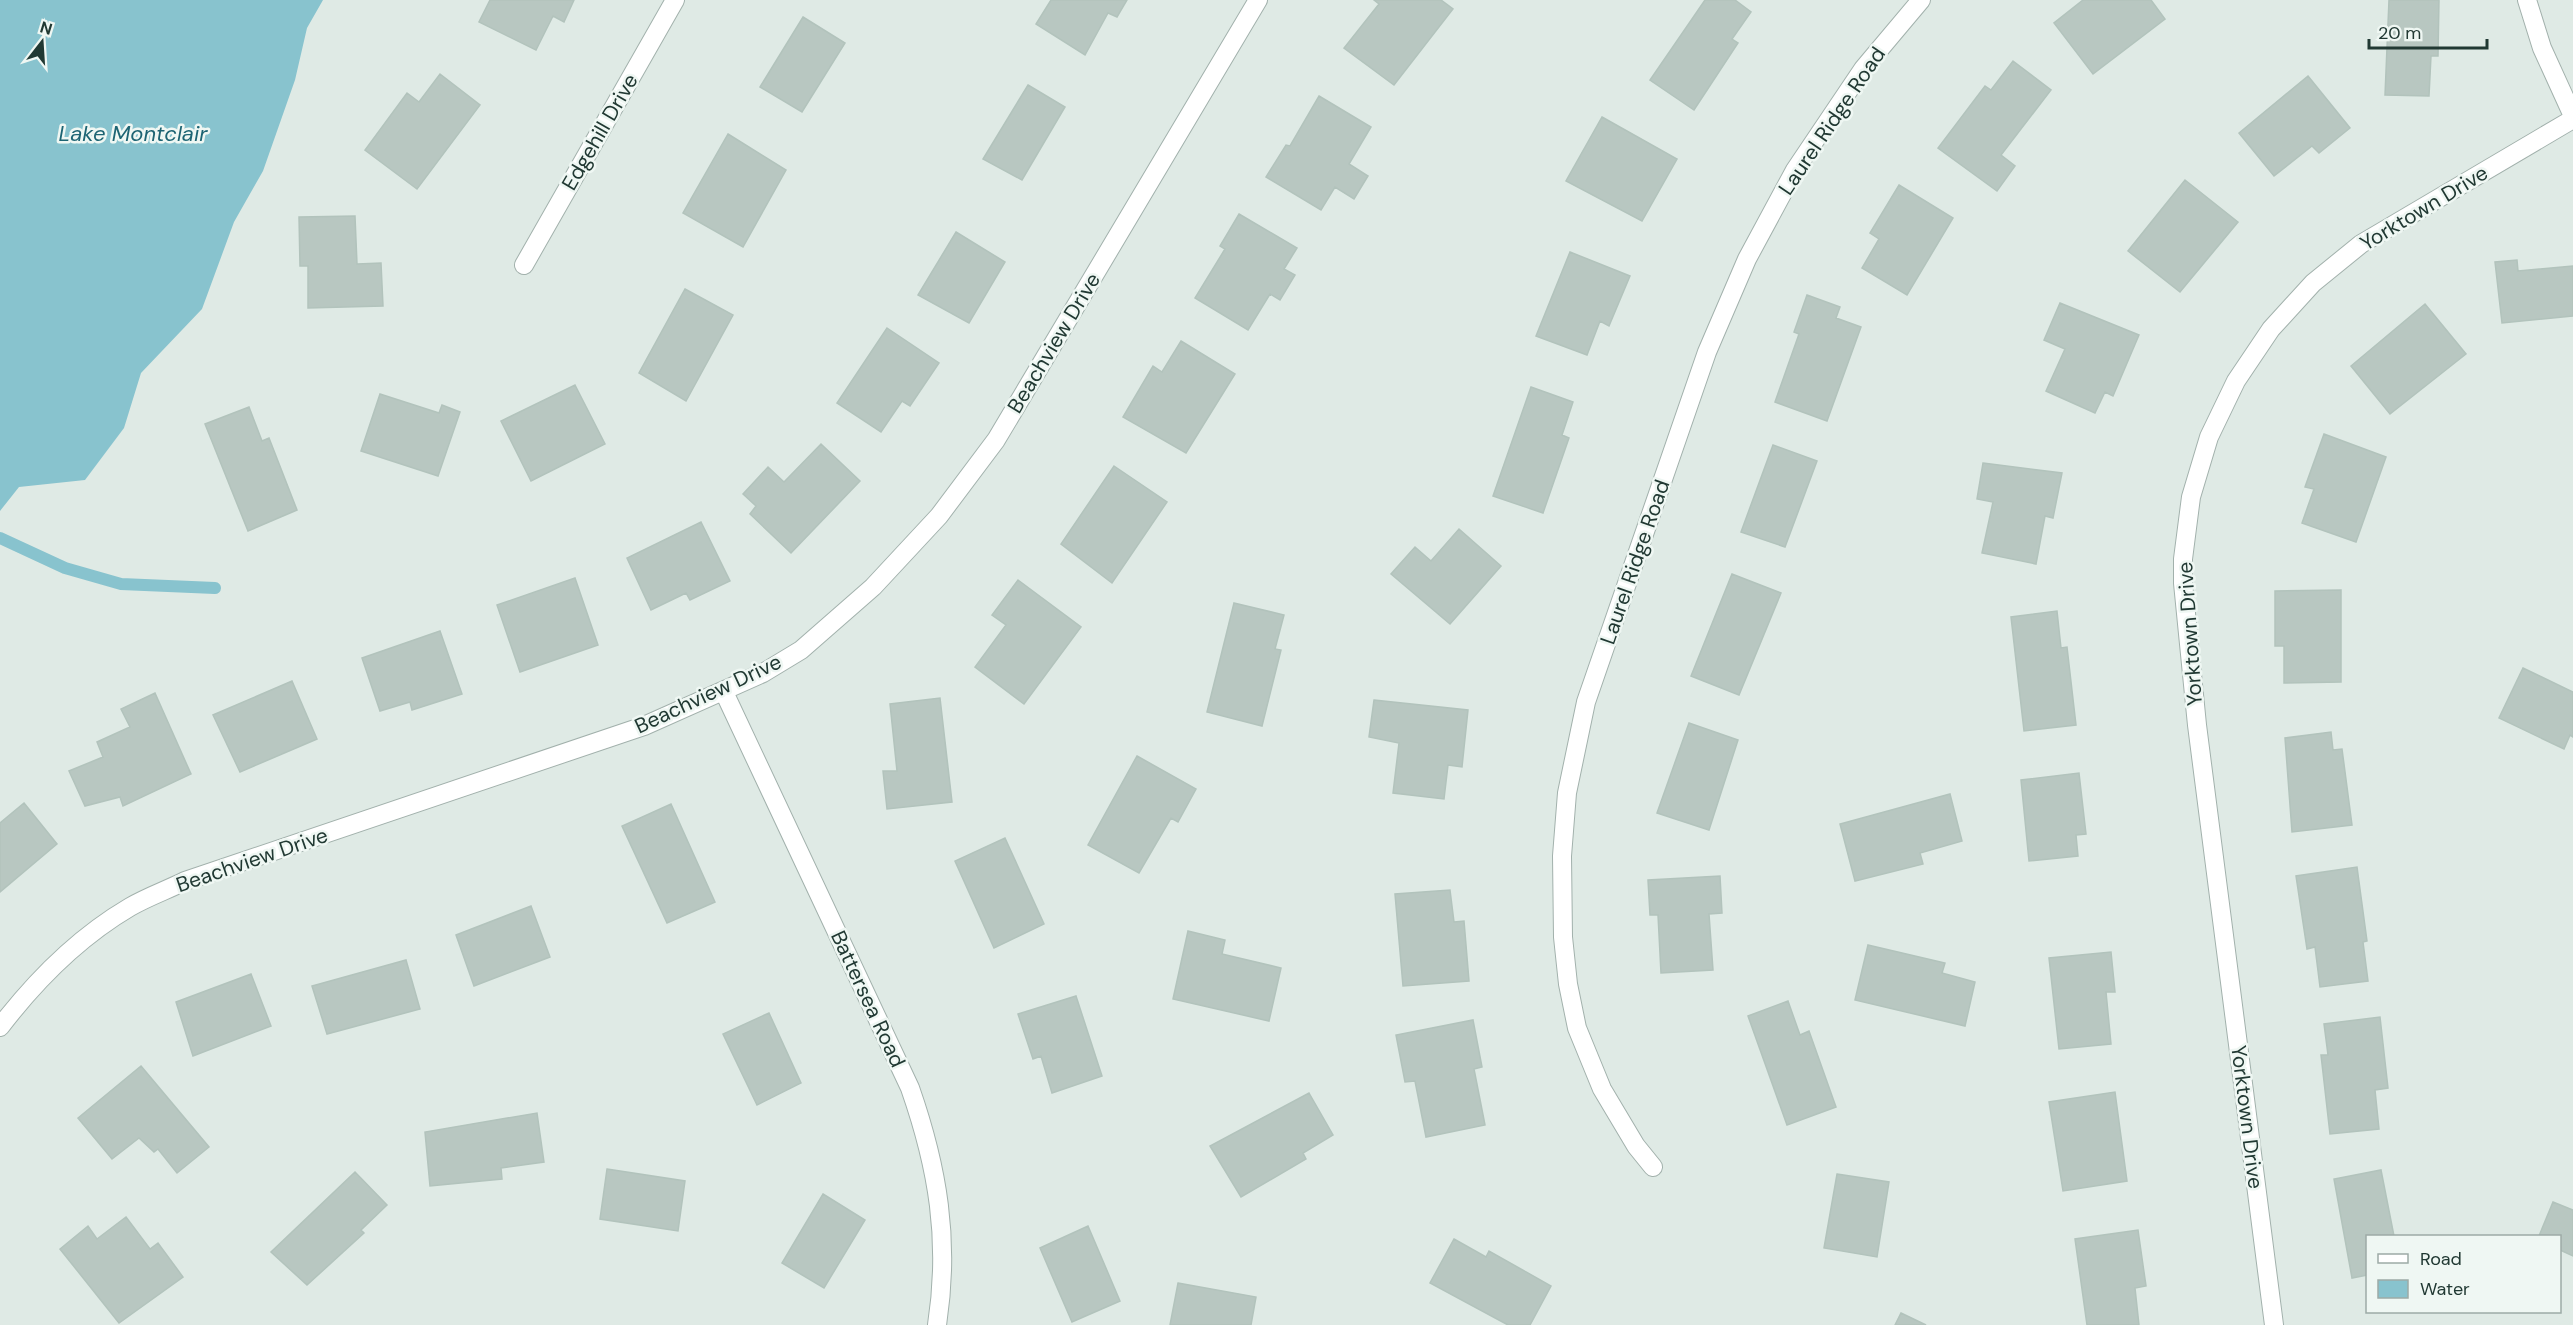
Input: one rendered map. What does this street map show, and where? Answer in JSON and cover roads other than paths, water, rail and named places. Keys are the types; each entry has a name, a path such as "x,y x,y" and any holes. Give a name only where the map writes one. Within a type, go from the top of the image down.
{"street":[{"name":"Edgehill Drive","path":"524,265 675,0"},
{"name":"Beachview Drive","path":"0,1027 26,993 80,941 130,907 185,881 644,726 763,674 801,650 873,587 939,516 996,440 1258,0"},
{"name":"Laurel Ridge Road","path":"1653,1167 1636,1146 1602,1089 1577,1028 1568,984 1563,937 1562,856 1567,793 1586,702 1707,352 1747,259 1795,170 1863,69 1921,0"},
{"path":"2527,0 2542,48 2573,117"},
{"name":"Yorktown Drive","path":"2274,1325 2197,725 2183,583 2183,559 2192,497 2209,437 2236,381 2271,329 2313,283 2361,244 2573,117"},
{"name":"Battersea Road","path":"724,692 910,1088 927,1136 941,1210 942,1286 937,1325"}],"water":[{"name":"Lake Montclair","path":"0,0 323,0 307,28 295,80 263,171 234,222 202,309 141,373 124,428 85,480 19,487 0,511"}],"waterway":[{"path":"0,538 65,568 121,584 215,588"}]}
